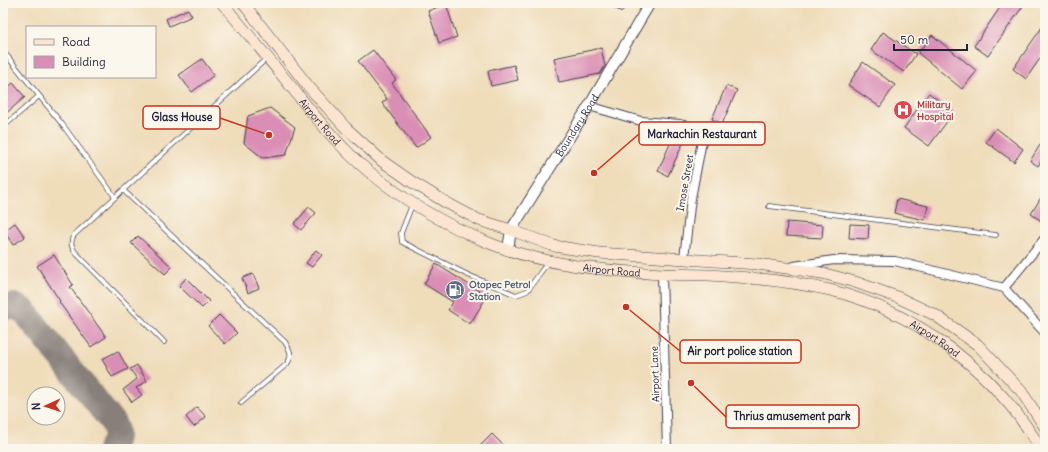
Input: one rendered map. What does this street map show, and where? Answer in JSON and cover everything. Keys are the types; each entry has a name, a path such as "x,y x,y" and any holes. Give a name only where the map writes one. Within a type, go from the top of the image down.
{"main road":[{"name":"Airport Road","path":"222,3 313,114 346,150 366,169 398,193 463,231 492,244 533,257 571,265 662,274 721,276 781,281 830,290 863,300 901,317 945,343 986,378 1035,438 1041,449"},
{"name":"Airport Road","path":"243,3 308,86 346,128 382,161 412,182 479,220 554,246 600,254 684,258 757,264 822,273 855,282 897,297 935,314 978,345 1022,392 1045,427"},
{"path":"781,281 784,268"}],"street":[{"name":"Boundary Road","path":"508,249 511,230 650,3"},
{"name":"Imose Street","path":"588,106 641,121 680,124 696,128 703,136 691,198 684,258"},
{"path":"1004,288 1045,238"},
{"path":"784,268 834,260 895,261 1004,288 1045,333"},
{"name":"Airport Lane","path":"662,274 667,449"}],"lane":[{"path":"3,51 62,124 115,197"},
{"path":"164,342 73,249 72,240 74,235 267,57"},
{"path":"3,127 39,96"},
{"path":"123,190 290,349 291,357 287,364 241,403"},
{"path":"413,202 401,233 402,242 468,275 516,295 527,291 550,260"},
{"path":"769,206 996,235"}],"building":[{"path":"604,3 626,3 622,12"},
{"path":"1003,3 1025,3 988,56 974,46"},
{"path":"446,4 457,37 439,43 428,11"},
{"path":"188,9 192,16 169,26 166,19"},
{"path":"1045,23 1045,51 1026,79 1013,69"},
{"path":"883,32 916,54 904,72 871,50"},
{"path":"932,35 977,71 962,89 918,53"},
{"path":"601,48 605,66 600,74 559,82 554,58"},
{"path":"373,50 396,80 392,83 431,137 416,148 382,103 387,99 358,61"},
{"path":"202,59 214,75 192,92 179,75"},
{"path":"863,62 895,85 880,107 848,85"},
{"path":"514,65 518,80 491,86 488,71"},
{"path":"13,83 25,97 3,116 3,91"},
{"path":"726,86 737,90 722,124 712,119"},
{"path":"929,93 954,112 929,146 904,128"},
{"path":"270,108 295,127 286,155 263,158 244,143 248,116"},
{"path":"996,128 1023,149 1014,162 986,142"},
{"path":"674,135 685,139 668,176 658,171"},
{"path":"1045,137 1045,154 1038,166 1030,161"},
{"path":"1045,191 1045,223 1031,214"},
{"path":"897,199 928,206 925,220 894,213"},
{"path":"309,207 316,213 301,230 294,224"},
{"path":"787,222 823,225 822,238 786,236"},
{"path":"15,223 25,237 13,245 4,231"},
{"path":"850,224 869,225 868,239 849,238"},
{"path":"138,236 172,267 165,274 131,243"},
{"path":"316,250 322,255 312,267 306,263"},
{"path":"54,255 73,285 70,287 106,337 91,347 59,302 60,301 37,266"},
{"name":"Otopec Petrol Station","path":"436,264 487,296 470,324 448,310 453,302 424,284"},
{"path":"253,274 259,288 248,293 242,278"},
{"path":"186,278 209,301 202,308 179,286"},
{"path":"219,315 237,333 225,344 208,326"},
{"path":"118,351 128,369 112,377 102,359"},
{"path":"137,365 147,381 136,388 142,395 132,402 123,390 137,379 130,369"},
{"path":"197,407 206,417 194,427 186,417"},
{"path":"492,434 507,449 477,449"}],"taxiway":[{"path":"3,308 14,306 24,311 113,423 116,430 116,436 110,449"}],"place":[{"name":"Military Hospital","path":"903,110"},
{"name":"Glass House","path":"269,135"},
{"name":"Markachin Restaurant","path":"594,173"},
{"name":"Otopec Petrol Station","path":"455,290"},
{"name":"Air port police station","path":"626,307"},
{"name":"Thrius amusement park","path":"691,383"}]}
